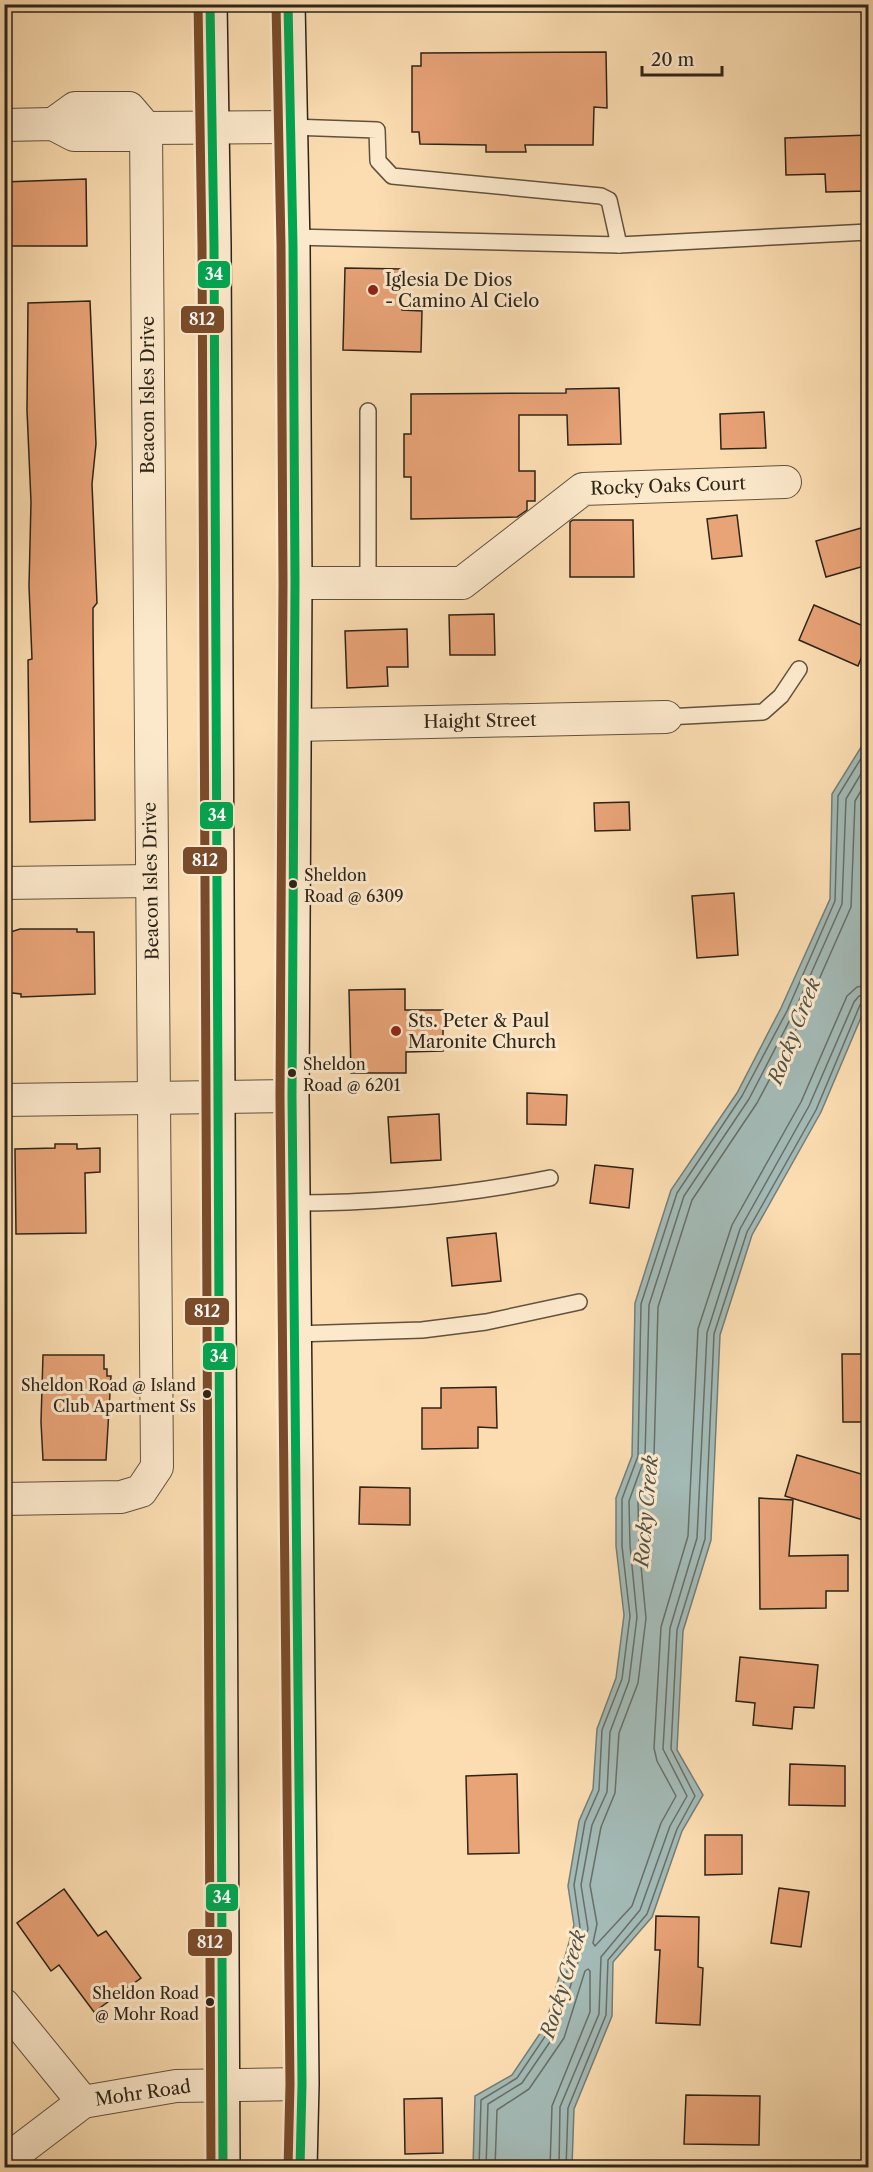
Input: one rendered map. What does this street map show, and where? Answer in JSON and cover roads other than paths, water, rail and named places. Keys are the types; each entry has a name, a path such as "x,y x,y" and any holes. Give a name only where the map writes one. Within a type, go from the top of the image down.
{"main road":[{"path":"210,4 213,128 223,2168"},
{"path":"288,4 293,237 295,583 292,1096 302,2084 300,2168"}],"street":[{"path":"4,125 53,124 75,108 129,108 146,128 291,127"},
{"name":"Beacon Isles Drive","path":"4,1498 121,1497 141,1491 157,1467 146,128"},
{"name":"Rocky Oaks Court","path":"295,583 462,583 583,489 785,482"},
{"name":"Haight Street","path":"294,725 666,717"},
{"path":"4,883 151,881"},
{"path":"4,1101 292,1096"},
{"path":"4,2005 82,2102"},
{"name":"Mohr Road","path":"4,2162 82,2102 176,2086 302,2084"}],"lane":[{"path":"291,127 377,130 378,161 392,176 601,195 609,200 619,245"},
{"path":"293,237 619,245 868,232"},
{"path":"368,411 368,583"},
{"path":"666,717 763,712 781,696 799,669"},
{"path":"293,1203 370,1203 501,1188 550,1178"},
{"path":"295,1334 422,1330 486,1322 579,1302"}],"water":[{"name":"Rocky Creek","path":"868,736 868,1001 821,1112 752,1235 720,1335 711,1540 683,1631 677,1750 703,1795 682,1831 652,1917 613,1962 612,2016 574,2109 572,2167 473,2167 475,2096 512,2075 545,2026 574,1925 568,1886 579,1821 593,1789 597,1729 616,1678 624,1615 616,1546 616,1498 632,1456 635,1303 671,1190 737,1093 781,1008 830,899 832,794"}],"place":[{"name":"Iglesia De Dios - Camino Al Cielo","path":"373,290"},
{"name":"Sheldon Road @ 6309","path":"293,884"},
{"name":"Sts. Peter & Paul Maronite Church","path":"396,1031"},
{"name":"Sheldon Road @ 6201","path":"292,1073"},
{"name":"Sheldon Road @ Island Club Apartment Ss","path":"207,1394"},
{"name":"Sheldon Road @ Mohr Road","path":"210,2002"}]}
